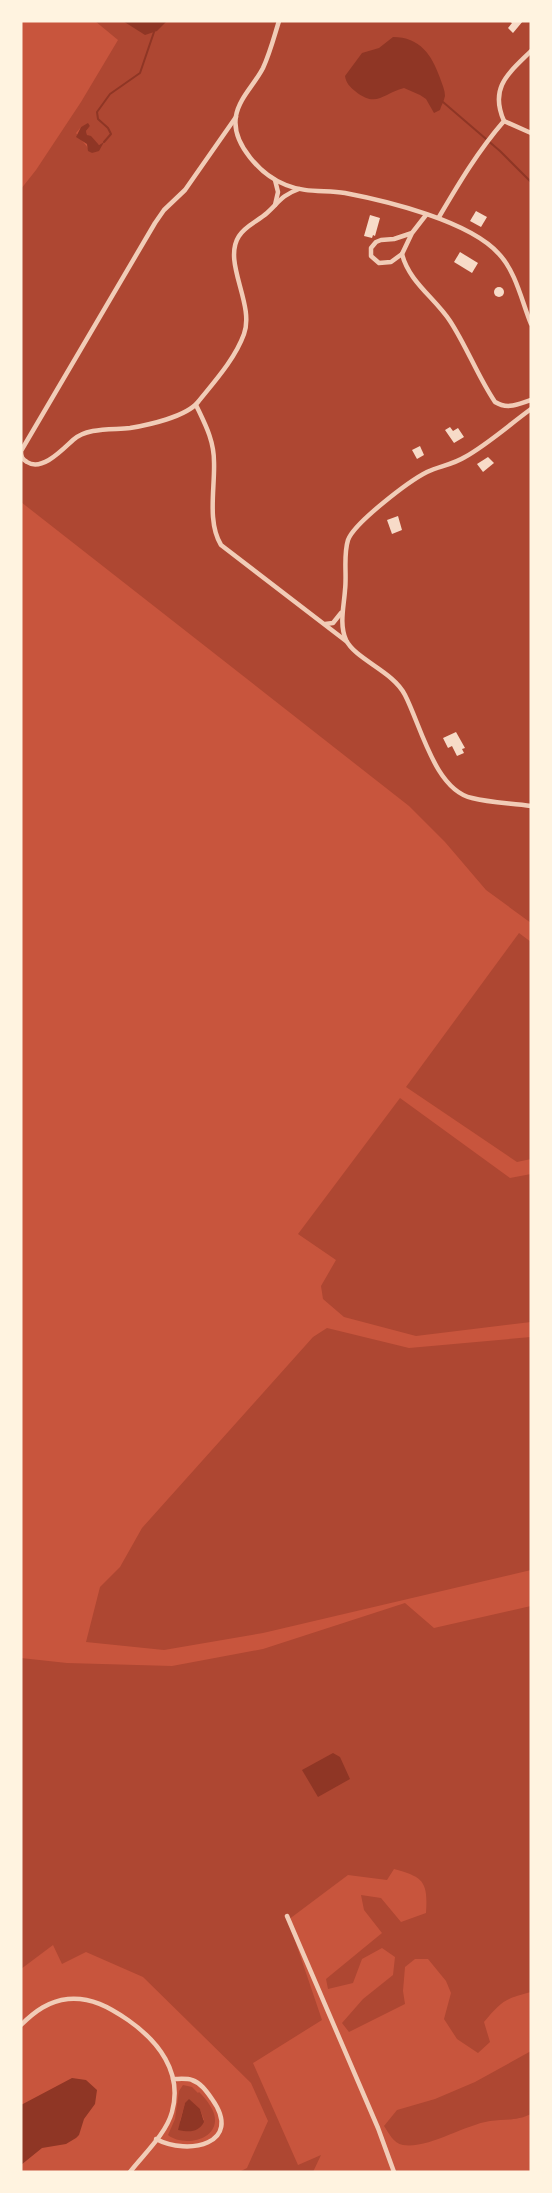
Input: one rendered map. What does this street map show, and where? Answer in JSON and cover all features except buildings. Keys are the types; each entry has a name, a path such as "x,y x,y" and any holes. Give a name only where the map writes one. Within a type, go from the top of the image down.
{"street":[{"path":"279,21 262,68 239,107 236,117 236,130 246,152 275,180 299,189 343,193 397,204 426,215 439,217 467,231 499,253 513,277 531,324"},
{"path":"531,51 506,75 499,93 500,111 504,121 531,133"},
{"path":"236,117 185,190 164,210 155,223 21,451 21,457 31,464 38,465 77,436 162,421 196,405 228,362 244,334 246,311 234,252 238,236 287,193 299,189"},
{"path":"439,217 488,140 504,121"},
{"path":"275,180 278,192 275,205"},
{"path":"412,233 376,242 370,251 371,256 379,263 391,261 402,254 412,233 426,215"},
{"path":"402,254 404,264 411,275 450,321 495,402 503,407 531,400"},
{"path":"196,405 211,434 216,537 221,545 401,686 438,770 455,791 471,798 531,806"},
{"path":"517,405 521,409 522,416"},
{"path":"347,642 342,622 345,559 348,540 355,528 427,472 449,466 466,457 531,409"},
{"path":"322,623 333,623 343,611"},
{"path":"287,1916 378,2128 394,2172"},
{"path":"21,2025 33,2013 53,2002 80,1999 94,2001 129,2020 153,2041 168,2061 174,2079 172,2112 156,2139 130,2172"},
{"path":"156,2139 178,2146 195,2146 213,2140 223,2124 217,2106 200,2085 192,2080 174,2079"}],"shaded area":[{"path":"95,21 531,21 531,923 486,890 445,842 409,806 21,502 21,189 81,102 118,40","holes":["88,124 90,126 86,131 87,135 99,145 103,143 92,153 76,133 81,127"]},
{"path":"123,21 167,21 157,31 145,35"},
{"path":"393,37 411,40 429,55 445,92 440,110 434,113 426,99 404,88 380,98 369,99 347,83 345,76 362,53 379,48"},
{"path":"88,123 90,126 86,131 87,135 99,145 104,142 99,151 92,153 88,151 87,144 76,137 81,127"},
{"path":"519,933 531,942 531,1159 517,1162 406,1087"},
{"path":"400,1098 510,1178 531,1174 531,1322 416,1336 344,1317 323,1299 321,1286 336,1260 298,1234"},
{"path":"327,1328 409,1348 531,1337 531,1570 263,1633 164,1650 86,1642 100,1587 120,1567 142,1528 313,1337"},
{"path":"405,1603 434,1628 531,1606 531,1992 504,2002 490,2015 484,2022 490,2042 478,2053 457,2039 444,2019 451,1993 446,1981 428,1959 415,1959 405,1967 403,1991 405,2004 349,2032 342,2023 363,1999 393,1975 395,1957 382,1948 362,1959 353,1983 328,1989 326,1979 382,1933 364,1910 361,1895 381,1898 401,1922 426,1913 426,1894 418,1878 394,1869 387,1880 348,1875 288,1920 322,2020 253,2063 298,2165 321,2155 313,2172 239,2172 247,2168 268,2121 251,2083 143,1977 86,1952 62,1964 53,1945 21,1969 21,1658 67,1663 172,1666 263,1649"},
{"path":"333,1753 340,1757 350,1779 318,1797 302,1770"},
{"path":"531,2051 531,2114 516,2119 480,2123 423,2144 413,2145 403,2145 397,2142 384,2126 397,2110 435,2099 475,2082"},
{"path":"72,2078 86,2080 97,2090 95,2104 84,2119 79,2135 66,2144 42,2148 21,2165 21,2105"},
{"path":"183,2085 192,2087 202,2095 212,2109 215,2117 213,2128 203,2138 188,2141 168,2135 175,2119 179,2091","holes":["185,2103 200,2109 204,2120 180,2121"]},
{"path":"189,2099 200,2109 204,2122 193,2131 178,2130 185,2103"}],"waterway":[{"path":"104,142 111,134 98,119 97,112 110,94 140,73 154,32"},
{"path":"443,102 500,151 531,182"}]}
